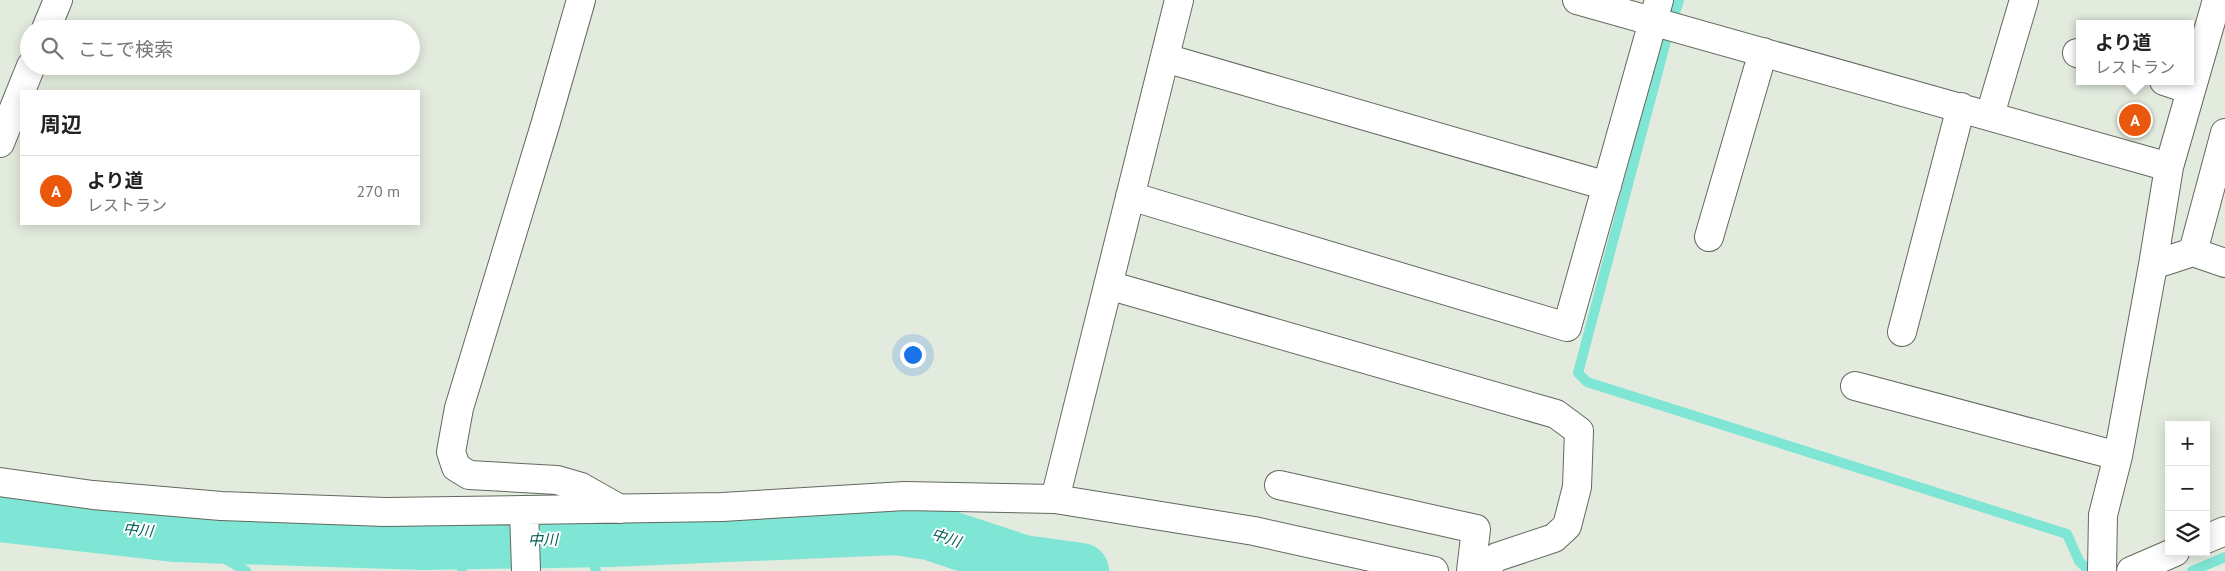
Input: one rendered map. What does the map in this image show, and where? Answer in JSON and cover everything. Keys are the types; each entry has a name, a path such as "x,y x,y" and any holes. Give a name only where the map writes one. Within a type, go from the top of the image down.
{"main road":[{"path":"50,20 58,0"},
{"path":"580,0 546,122 459,408 451,452 456,467 470,475 557,480 581,487 620,509"},
{"path":"1055,499 1180,0"},
{"path":"1576,0 1663,16 1763,52 2170,167"},
{"path":"1990,116 2024,0"},
{"path":"2194,80 2217,0"},
{"path":"1130,196 1567,327 1607,186 1663,16"},
{"path":"1708,237 1763,52"},
{"path":"1165,58 1607,186"},
{"path":"21,90 27,75"},
{"path":"2176,85 2191,90"},
{"path":"2102,571 2104,515 2118,456 2154,265 2170,167 2192,85"},
{"path":"0,143 20,93"},
{"path":"1902,332 1961,107"},
{"path":"2194,252 2225,133"},
{"path":"2154,265 2194,252 2225,263"},
{"path":"1108,285 1556,414 1579,431 1576,487 1567,526 1554,538 1498,557 1480,571"},
{"path":"1854,386 2118,456"},
{"path":"0,482 93,495 221,506 385,512 722,507 905,496 1055,499 1254,531 1434,571"},
{"path":"1279,485 1476,529 1470,571"},
{"path":"524,510 526,571"},
{"path":"2210,537 2225,530"},
{"path":"2131,571 2166,556"}],"waterway":[{"path":"1679,0 1665,45 1578,373 1587,382 2067,534 2079,561 2085,567"},
{"name":"中川","path":"0,514 174,534 423,542 610,539 896,527 929,532 1023,563 1081,571"},
{"path":"246,571 222,557 228,545 256,536"},
{"path":"596,571 592,554 610,539"},
{"path":"451,541 462,555 462,571"},
{"path":"2192,571 2225,557"}],"place":[{"name":"より道","path":"2135,120"}]}
